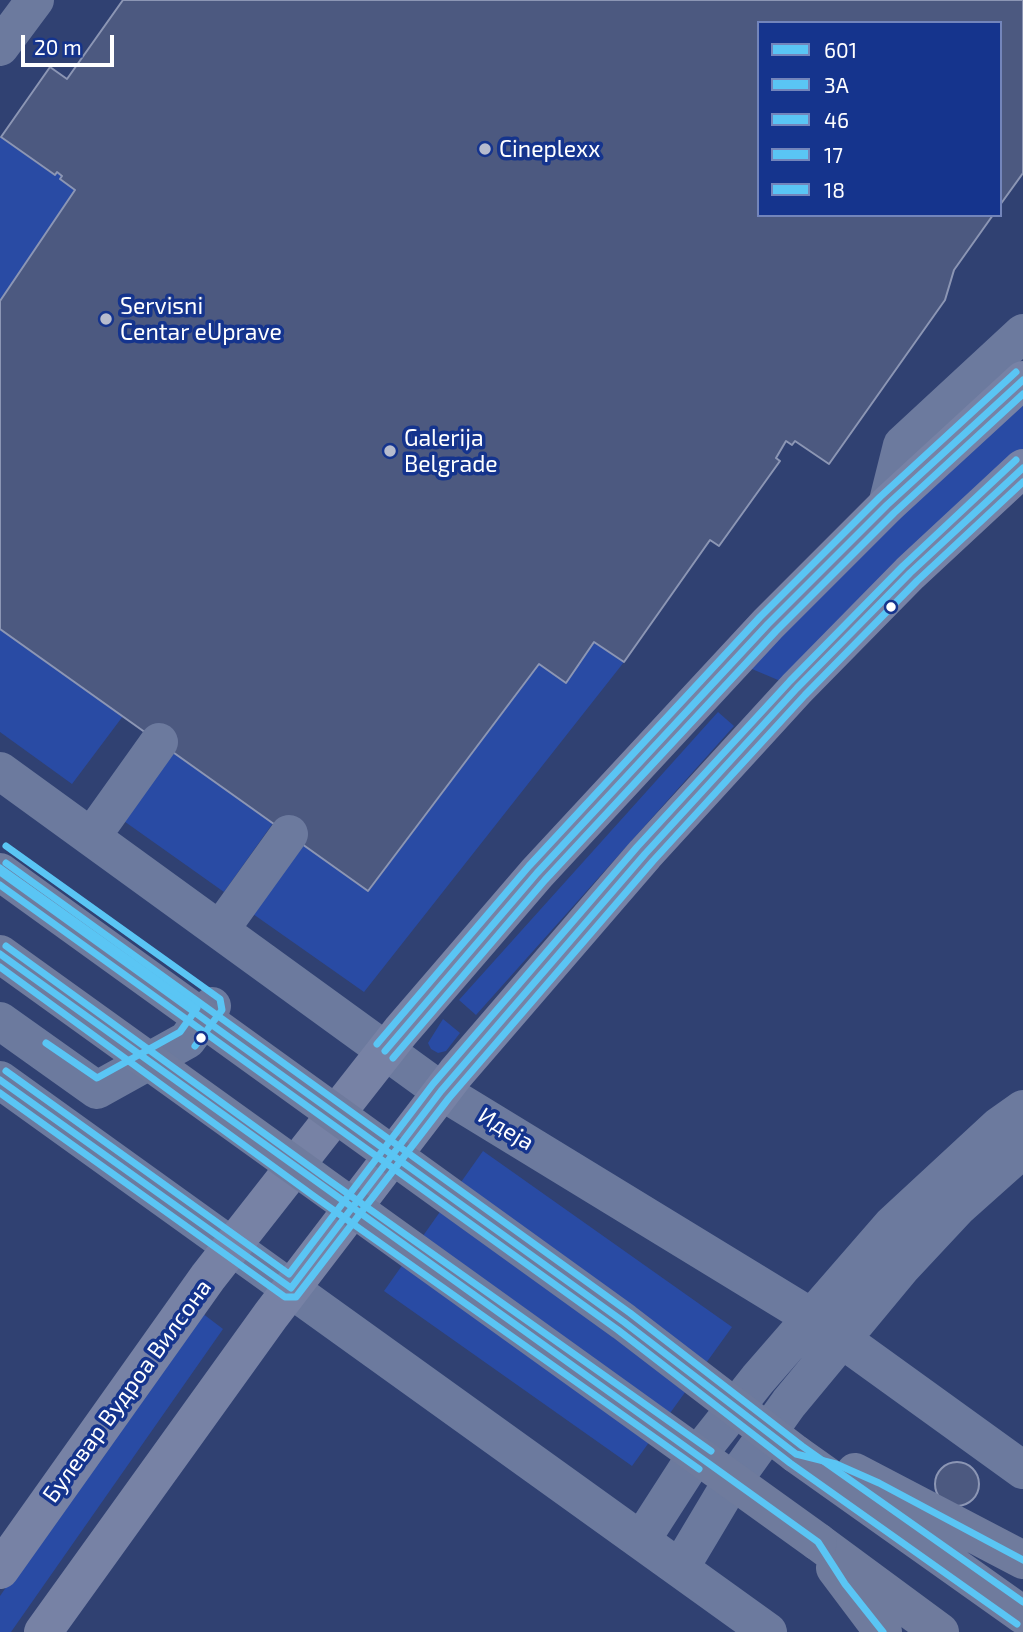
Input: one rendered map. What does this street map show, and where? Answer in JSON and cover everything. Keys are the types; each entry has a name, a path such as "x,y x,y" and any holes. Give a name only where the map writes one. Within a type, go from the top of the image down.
{"highway":[{"path":"0,872 624,1322 796,1454 1023,1615"},
{"path":"0,954 940,1632"},
{"path":"796,1454 836,1464 879,1483 1023,1560"},
{"path":"818,1542 845,1584 883,1632"}],"main road":[{"name":"Булевар Вудроа Вилсона","path":"0,1570 231,1246 386,1051 547,863 768,624 887,505 1023,380"},
{"path":"43,1632 291,1288 441,1091 645,854 797,688 910,573 1023,468"}],"street":[{"path":"0,47 35,0"},
{"path":"887,505 902,445 1023,333"},
{"path":"81,828 148,734"},
{"name":"Идеја","path":"0,771 441,1091 811,1317 1023,1470"},
{"path":"220,930 289,834"},
{"path":"0,855 212,1006 399,1145"},
{"path":"0,1021 96,1090 187,1041 212,1006"},
{"path":"0,1080 768,1632"},
{"path":"642,1539 689,1466 811,1317 892,1225 999,1126 1023,1109"},
{"path":"680,1569 726,1492 789,1403 901,1268 958,1207 1023,1149"}],"shaded area":[{"path":"0,137 54,175 57,172 62,176 60,179 75,190 0,301"},
{"path":"1023,380 1023,468 797,688 733,661"},
{"path":"0,629 123,716 72,784 0,732"},
{"path":"594,642 624,662 364,992 253,914 303,844 369,891 539,664 566,683"},
{"path":"718,712 734,726 476,1015 459,1000"},
{"path":"171,750 273,823 224,892 121,819"},
{"path":"443,1019 460,1033 446,1051 438,1053 431,1049 428,1043"},
{"path":"483,1151 732,1327 632,1466 384,1291"},
{"path":"198,1310 223,1329 11,1632 0,1632 0,1596"}],"building":[{"name":"Galerija Belgrade","path":"123,0 1023,0 1023,173 1002,202 1002,21 757,21 757,217 992,217 954,270 945,300 829,464 795,441 792,445 786,441 776,458 780,461 719,546 710,540 624,662 594,642 566,683 539,664 368,891 0,629 0,301 75,190 60,179 62,176 57,172 55,175 1,137 50,67 67,79"},
{"path":"957,1462 972,1469 979,1484 972,1499 957,1506 942,1499 935,1484 942,1469"}],"transit line":[{"name":"46","path":"377,1044 529,866 760,617 880,497 1016,372"},
{"name":"601","path":"385,1051 537,873 768,624 887,505 1023,380"},
{"name":"3A","path":"393,1058 545,880 776,631 894,513 1023,394"},
{"name":"46","path":"6,1071 289,1274 433,1084 637,847 790,681 903,566 1016,460"},
{"name":"601","path":"0,1080 291,1288 441,1091 645,854 797,688 910,573 1023,468"},
{"name":"3A","path":"0,1093 285,1297 296,1297 449,1098 653,861 805,695 917,581 1023,482"},
{"name":"46","path":"6,846 220,999 222,1010 195,1046"},
{"name":"18","path":"6,863 630,1313 802,1446 1023,1602"},
{"name":"3A","path":"0,868 197,1008 180,1032 97,1078 46,1043"},
{"name":"601","path":"0,872 624,1322 796,1454 836,1464 879,1483 1023,1560"},
{"name":"17","path":"0,885 618,1330 790,1463 1017,1624"},
{"name":"18","path":"6,946 327,1179 711,1451"},
{"name":"601","path":"0,954 818,1542 845,1584 883,1632"},
{"name":"17","path":"0,967 315,1197 699,1469"}],"place":[{"name":"Cineplexx","path":"485,149"},
{"name":"Servisni Centar eUprave","path":"106,319"},
{"name":"Galerija Belgrade","path":"390,451"}]}
